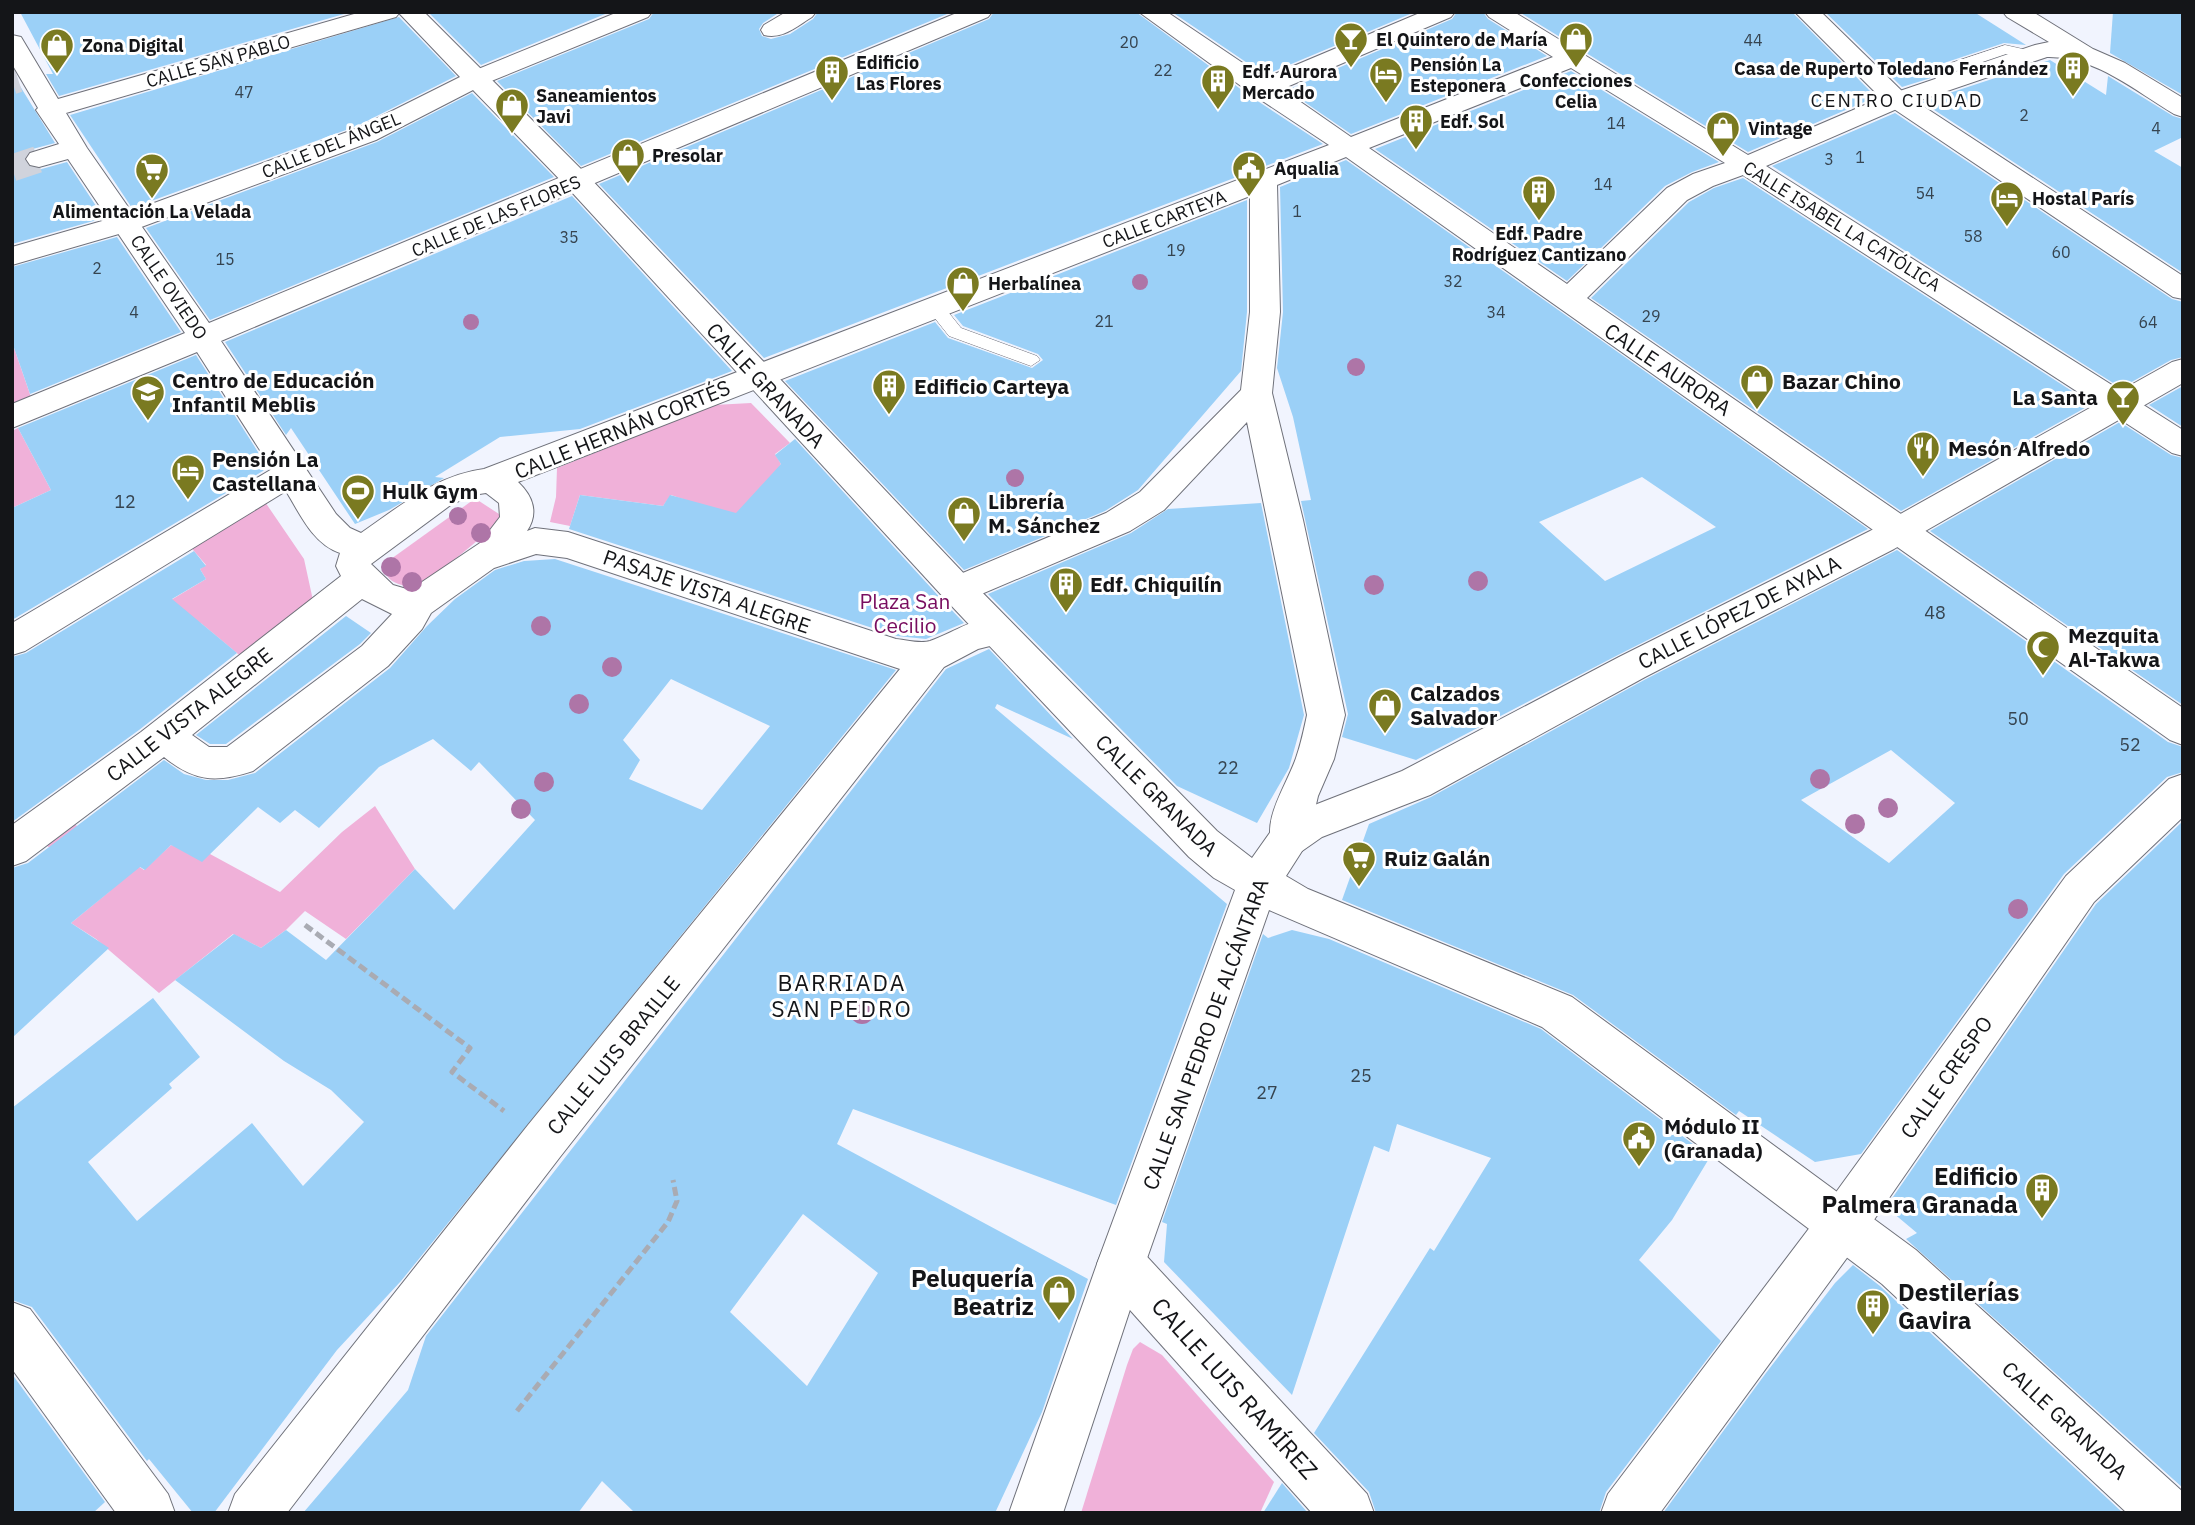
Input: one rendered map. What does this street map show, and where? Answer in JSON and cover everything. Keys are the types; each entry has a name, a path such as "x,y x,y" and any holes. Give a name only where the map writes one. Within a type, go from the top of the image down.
{"street":[{"name":"CALLE SAN PABLO","path":"49,110 388,12"},
{"name":"CALLE GRANADA","path":"411,12 578,181 958,590 1203,844 1228,865 1293,902 1557,1012 1899,1267 2166,1513"},
{"name":"CALLE DEL ÁNGEL","path":"12,256 126,223 367,134 475,79 640,12"},
{"path":"773,30 804,12"},
{"name":"CALLE DE LAS FLORES","path":"12,417 980,12"},
{"name":"CALLE AURORA","path":"1151,12 1900,529 2183,729"},
{"path":"1261,89 1443,12"},
{"name":"CALLE ISABEL LA CATÓLICA","path":"1497,12 1524,18 1571,59 1746,165 2183,445"},
{"path":"1807,12 1898,100 2183,290"},
{"path":"2015,12 2183,109"},
{"name":"CALLE OVIEDO","path":"12,42 24,78 49,110 204,338 333,535 365,562 376,590 400,604 418,603"},
{"path":"1568,300 1677,194 1703,180 1746,165 1898,100 2031,55 2054,49 2086,53"},
{"name":"CALLE CARTEYA","path":"756,375 1263,181 1345,146 1571,59"},
{"path":"40,159 74,148"},
{"name":"CALLE SAN PEDRO DE ALCÁNTARA","path":"1036,1513 1121,1264 1258,883 1289,839 1298,796 1315,760 1324,729 1326,703 1256,393 1265,312 1263,181"},
{"name":"CALLE LÓPEZ DE AYALA","path":"1289,839 1308,825 1416,783 1620,673 1900,529 2183,369"},
{"name":"CALLE HERNÁN CORTÉS","path":"365,562 440,495 469,483 487,481 756,375"},
{"path":"958,590 1118,522 1152,501 1256,393"},
{"path":"12,641 291,473"},
{"path":"164,735 205,764 226,765 239,759 375,656 409,619 418,603 483,559 510,532 517,519 518,509 510,492 487,481"},
{"name":"PASAJE VISTA ALEGRE","path":"483,559 536,541 568,545 896,654 931,657"},
{"name":"CALLE VISTA ALEGRE","path":"12,848 164,735 365,562"},
{"name":"CALLE LUIS BRAILLE","path":"254,1513 544,1141 931,657 970,636 997,631"},
{"name":"CALLE CRESPO","path":"1627,1513 1843,1223 2080,889 2183,791"},
{"name":"CALLE LUIS RAMÍREZ","path":"1121,1264 1348,1513"},
{"path":"12,1327 149,1513"}],"lane":[{"path":"935,307 955,332 1031,360"}],"path":[{"path":"305,925 470,1048 452,1072 544,1141"},
{"path":"517,1411 668,1222 677,1207 678,1192 673,1180"}],"shaded area":[{"path":"12,342 32,400 12,408"},
{"path":"751,403 790,443 775,454 781,464 744,520 671,495 663,506 580,495 570,526 550,522 556,497 557,468 714,405"},
{"path":"18,428 51,490 12,508 12,431"},
{"path":"263,499 304,559 314,605 244,659 202,624 166,603 206,579 200,569 206,565 188,544"},
{"path":"473,500 479,501 501,518 460,555 423,581 406,586 389,579 384,564"},
{"path":"375,806 415,869 346,939 305,911 286,930 261,948 233,934 159,993 96,939 71,923 110,891 43,843 71,822 144,870 171,845 210,854 280,892 342,832"},
{"path":"1140,1342 1162,1355 1274,1482 1260,1513 1081,1513 1127,1365 1133,1349"}],"building":[{"path":"20,12 351,12 59,96 46,74 53,74"},
{"path":"428,12 610,12 481,65"},
{"path":"654,12 780,12 763,23 759,29 762,36 771,39 790,34 813,19 818,12 952,12 581,166 497,81 649,19"},
{"path":"994,12 1136,12 1250,96 1323,144 764,358 599,184 989,19"},
{"path":"1172,12 1415,12 1265,75"},
{"path":"1457,12 1483,12 1488,19 1547,56 1351,134 1287,90 1452,19"},
{"path":"1519,12 1792,12 1876,97 1748,152"},
{"path":"1825,12 1974,12 2026,45 2004,43 1941,64 1934,77 1902,87"},
{"path":"2113,12 2183,12 2183,95 2110,53"},
{"path":"399,17 456,76 357,126 132,208 70,115"},
{"path":"2050,60 2106,95 2108,76 2173,116 2183,119 2183,137 2154,151 2183,168 2183,273 1922,102"},
{"path":"1571,71 1719,162 1665,186 1567,281 1375,149"},
{"path":"12,73 55,143 29,150 24,160 29,168 38,170 67,162 104,218 12,244"},
{"path":"472,93 554,177 210,320 146,228 377,142"},
{"path":"1895,113 2172,299 2183,302 2183,357 2171,360 2121,388 1772,166"},
{"path":"1346,160 1868,529 1416,760 1342,737 1348,714 1301,501 1311,500 1293,417 1277,368 1283,312 1280,187","holes":["1642,477 1716,527 1605,581 1539,522"]},
{"path":"1743,178 2092,404 1901,511 1591,298 1689,202 1714,188"},
{"path":"572,196 732,371 580,429 500,437 435,477 444,478 389,510 355,524 291,428 286,435 225,342"},
{"path":"1247,200 1247,312 1241,371 1138,490 1105,511 964,570 785,381 935,322 948,338 1032,368 1043,360 1038,354 963,326 954,315"},
{"path":"117,237 181,332 30,394 12,342 12,267"},
{"path":"196,355 267,466 263,471 12,620 12,508 51,490 18,428"},
{"path":"2183,386 2183,427 2149,405"},
{"path":"2120,422 2171,455 2183,458 2183,705 1930,531"},
{"path":"795,439 964,623 926,639 897,636 569,529 580,495 663,506 670,495 736,513 781,464 775,455"},
{"path":"1261,503 1304,715 1289,768 1257,823 1177,786 988,594 1131,533 1168,509"},
{"path":"1897,550 2168,742 2183,747 2183,772 2167,777 2064,874 1861,1154 1815,1162 1739,1111 1736,1115 1573,995 1342,900 1369,824 1431,797 1646,679","holes":["1891,750 1955,803 1889,863 1801,800"]},
{"path":"194,551 206,566 200,569 206,579 172,599 237,653 139,730 12,822 12,657 26,653"},
{"path":"555,559 896,670 401,1281 337,1350 214,1513 193,1513 149,1459 147,1461 32,1307 12,1300 12,1108 153,998 200,1057 169,1084 172,1088 88,1162 137,1221 252,1123 303,1186 364,1122 331,1090 284,1061 175,980 234,934 261,948 286,930 326,960 415,869 454,910 535,820 479,762 471,771 433,739 379,767 319,828 295,810 280,823 258,807 202,862 171,845 145,870 140,867 71,923 109,948 12,1038 12,868 28,863 164,760 184,774 206,780 228,780 255,773 390,668 455,599 495,570 524,561","holes":["671,679 770,726 702,810 629,779 640,760 623,740"]},
{"path":"346,616 371,633 360,644 226,744 210,744 196,735"},
{"path":"989,649 1073,739 997,704 995,708 1227,904 1116,1205 853,1109 837,1144 1088,1279 1042,1412 995,1513 635,1513 602,1481 578,1513 303,1513 408,1390 426,1336 946,669","holes":["803,1214 878,1273 807,1386 730,1312"]},
{"path":"2183,821 2183,1488 1906,1239 1917,1233 1886,1207 2096,904"},
{"path":"1292,930 1329,939 1541,1029 1710,1157 1672,1220 1639,1260 1721,1341 1606,1492 1599,1513 1376,1513 1369,1492 1314,1433 1430,1248 1434,1251 1491,1158 1397,1124 1389,1152 1374,1146 1292,1395 1164,1262 1167,1224 1162,1222 1263,934 1268,938"},
{"name":"Destilerías Gavira","path":"1853,1265 1880,1286 2123,1513 1663,1513 1766,1373 1835,1283"},
{"path":"12,1374 105,1502 93,1513 12,1513"},
{"path":"1282,1483 1308,1513 1263,1513"}],"tunnel":[{"path":"12,81 18,79"},
{"path":"12,168 39,159"}],"place":[{"name":"El Quintero de María","path":"1351,69"},
{"name":"Confecciones Celia","path":"1576,69"},
{"name":"Zona Digital","path":"57,75"},
{"name":"Casa de Ruperto Toledano Fernández","path":"2073,98"},
{"name":"Edificio Las Flores","path":"832,102"},
{"name":"Pensión La Esteponera","path":"1386,104"},
{"name":"Edf. Aurora Mercado","path":"1218,111"},
{"name":"Saneamientos Javi","path":"512,135"},
{"name":"Edf. Sol","path":"1416,151"},
{"name":"Vintage","path":"1723,158"},
{"name":"Presolar","path":"628,185"},
{"name":"Aqualia","path":"1249,198"},
{"name":"Alimentación La Velada","path":"152,200"},
{"name":"Edf. Padre Rodríguez Cantizano","path":"1539,222"},
{"name":"Hostal París","path":"2007,228"},
{"name":"Herbalínea","path":"963,313"},
{"name":"Bazar Chino","path":"1757,411"},
{"name":"Edificio Carteya","path":"889,416"},
{"name":"Centro de Educación Infantil Meblis","path":"148,422"},
{"name":"La Santa","path":"2123,427"},
{"name":"Mesón Alfredo","path":"1923,478"},
{"name":"Pensión La Castellana","path":"188,501"},
{"name":"Hulk Gym","path":"358,521"},
{"name":"Librería M. Sánchez","path":"964,543"},
{"name":"Edf. Chiquilín","path":"1066,614"},
{"name":"Mezquita Al-Takwa","path":"2043,677"},
{"name":"Calzados Salvador","path":"1385,735"},
{"name":"Ruiz Galán","path":"1359,888"},
{"name":"Módulo II (Granada)","path":"1639,1168"},
{"name":"Edificio Palmera Granada","path":"2042,1220"},
{"name":"Peluquería Beatriz","path":"1059,1322"},
{"name":"Destilerías Gavira","path":"1873,1336"}],"district":[{"name":"CENTRO CIUDAD","path":"1897,100"},
{"name":"BARRIADA SAN PEDRO","path":"842,995"}],"park label":[{"name":"Plaza San Cecilio","path":"905,613"}]}
